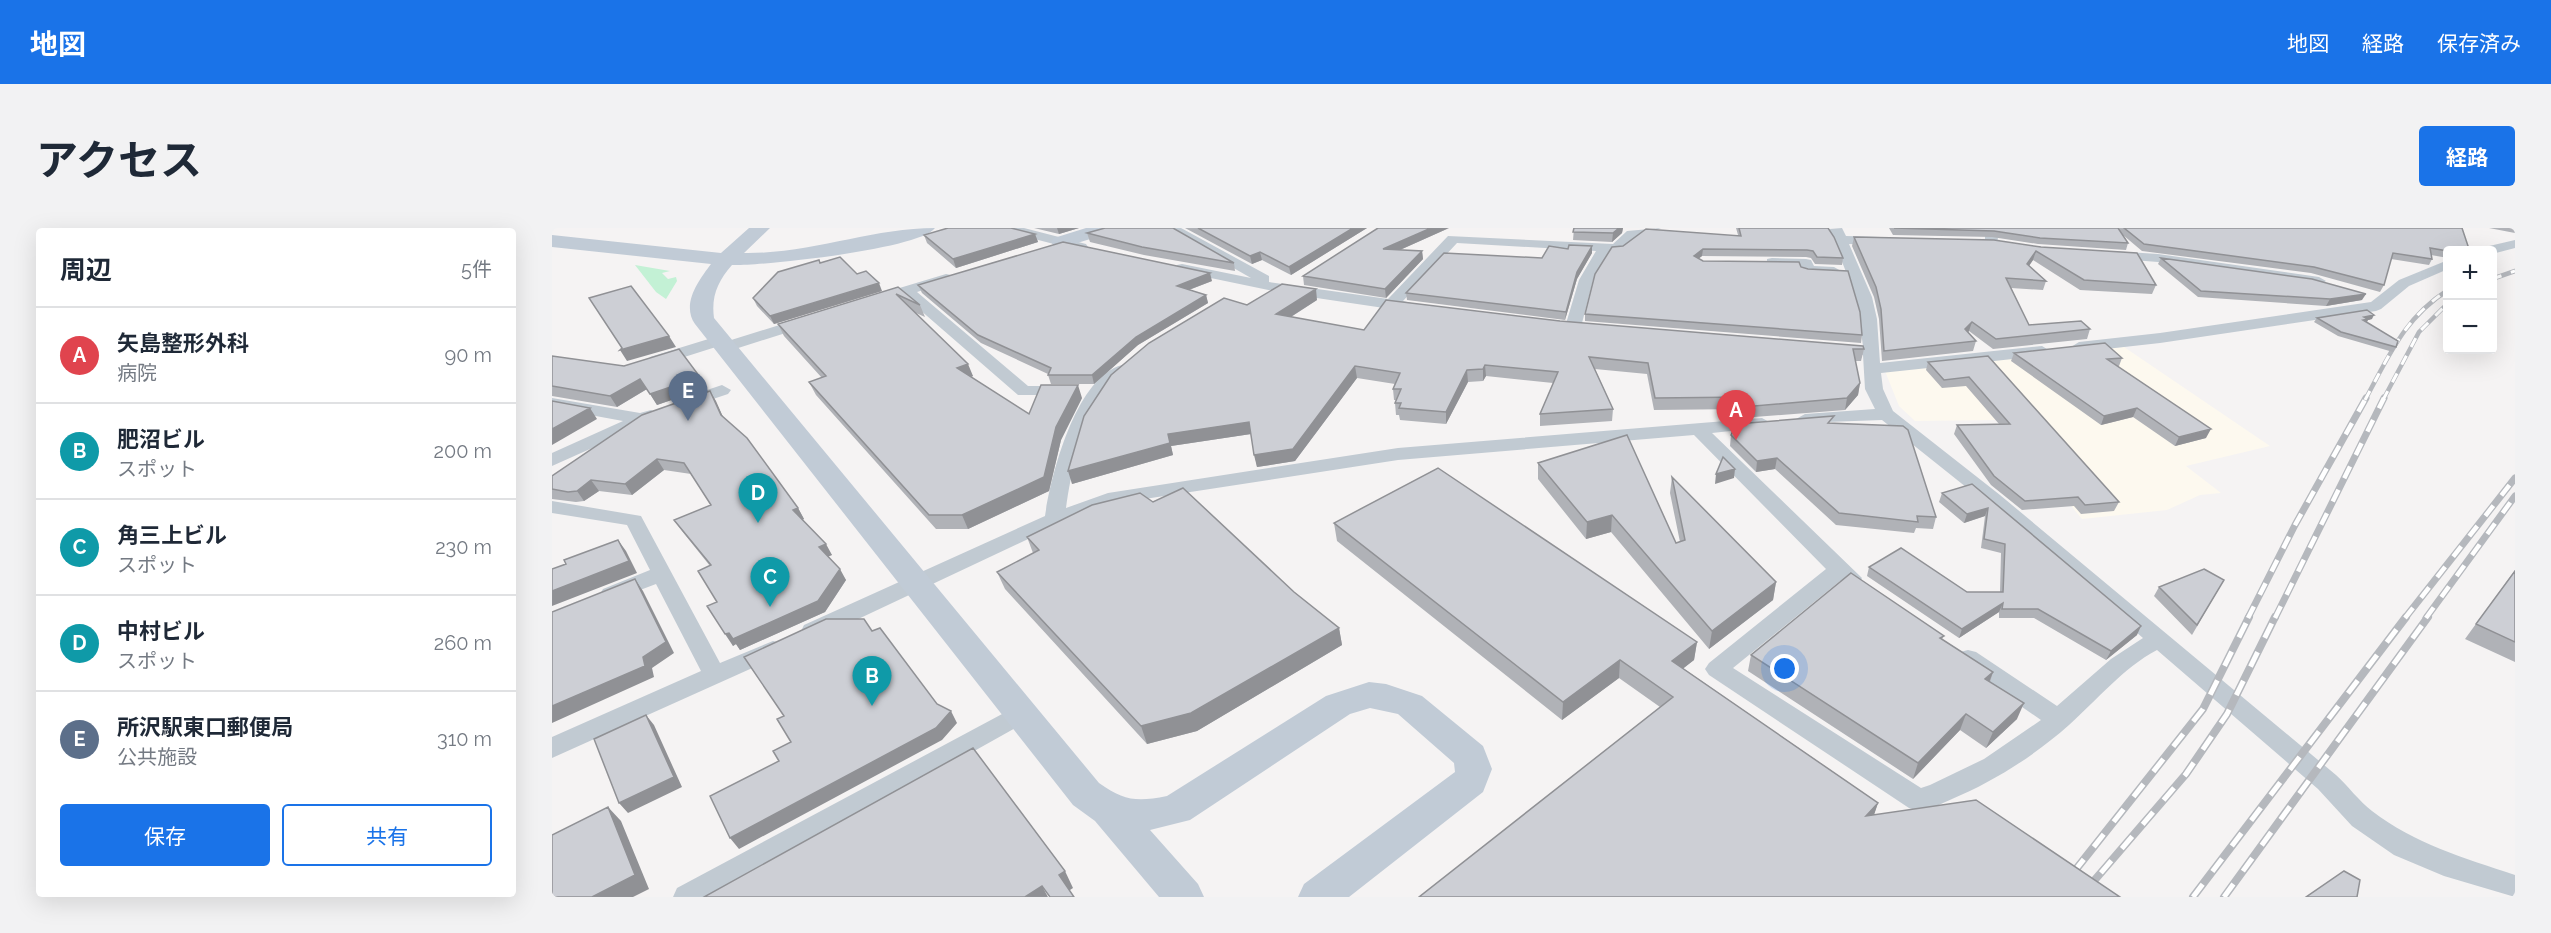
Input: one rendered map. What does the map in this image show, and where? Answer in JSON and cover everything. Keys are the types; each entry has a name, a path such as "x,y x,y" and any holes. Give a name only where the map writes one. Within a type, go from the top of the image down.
{"street":[{"path":"760,228 728,259 702,293 699,307 703,319 1019,714 1086,794 1108,810 1184,897"},
{"path":"552,241 728,259 816,254 925,228"},
{"path":"1008,228 1095,250"},
{"path":"1029,252 1106,228"},
{"path":"1171,228 1283,289"},
{"path":"1391,305 1453,239 1616,248 1632,234 1654,228"},
{"path":"1992,228 1993,244"},
{"path":"1839,234 1902,242"},
{"path":"1839,234 1855,272 1869,320 1874,389 1886,414 1993,499 2159,639 2327,782 2361,818 2404,847 2444,864 2515,887"},
{"path":"2497,248 2515,244"},
{"path":"1573,327 1586,280 1606,247"},
{"path":"2097,254 2158,258 2228,267 2310,279 2331,285"},
{"path":"1760,262 1806,263 1807,270 1855,272"},
{"path":"1164,265 1283,289 1423,309"},
{"path":"1873,369 2060,349 2305,318 2376,306 2404,283 2443,266"},
{"path":"861,305 958,274"},
{"path":"1283,289 1302,277"},
{"path":"1237,296 1256,284"},
{"path":"907,291 1024,391 1100,391"},
{"path":"2362,293 2383,299"},
{"path":"641,366 828,315"},
{"path":"1815,347 1872,351"},
{"path":"1055,519 1057,502 1073,443 1091,401 1134,359"},
{"path":"552,460 642,418 722,390"},
{"path":"552,403 642,418"},
{"path":"552,748 1055,519 1081,508 1128,495 1398,454 1470,446 1551,443 1886,414"},
{"path":"1699,430 1839,570 1868,590"},
{"path":"552,507 634,520 660,574 715,675"},
{"path":"1839,570 1717,669 1918,800 1934,796 2001,762 2058,720 2137,650 2159,639"},
{"path":"595,600 660,574"},
{"path":"1954,648 2058,720"},
{"path":"1108,810 1127,816 1153,816 1177,809 1338,705 1369,695 1410,705 1470,756 1474,769 1470,781 1318,897"},
{"path":"687,897 1019,714"}],"shaded area":[{"path":"2124,347 2270,446 2186,466 2221,493 2200,495 2167,510 2082,519 2000,420 1915,421 1899,406 1885,371"}],"green space":[{"path":"635,265 670,271 662,273 668,279 676,277 677,281 666,299 656,292"}],"building":[{"path":"948,228 1011,228 1035,234 953,259 924,235"},
{"path":"1105,228 1173,228 1234,263 1142,247 1087,233"},
{"path":"1198,228 1353,228 1289,267 1260,252 1250,256"},
{"path":"1378,228 1431,228 1383,249 1422,251 1385,289 1303,276"},
{"path":"1574,228 1619,228 1613,233 1573,232"},
{"path":"1739,228 1828,228 1843,258 1817,257 1813,251 1807,250 1703,249 1694,256 1703,261 1799,262 1801,267 1808,269 1848,271 1860,312 1862,335 1585,314 1595,274 1612,247 1623,246 1646,229 1741,236"},
{"path":"1894,228 2118,228 2128,243 2040,238 1994,231"},
{"path":"2124,228 2462,228 2468,246 2443,246 2443,250 2430,248 2432,259 2393,253 2384,285 2314,267 2144,244"},
{"path":"1854,237 1994,240 2041,247 2137,253 2156,285 2084,280 2036,251 2027,264 2046,281 2006,278 2029,325 2081,321 2090,329 1996,339 1972,322 1965,329 1976,341 1884,351 1881,309 1876,287"},
{"path":"1063,242 1210,273 1177,286 1206,295 1136,337 1092,375 1048,375 1051,368 978,335 918,285"},
{"path":"1569,245 1592,246 1577,272 1566,312 1406,293 1444,253 1542,258 1549,246 1568,249"},
{"path":"840,257 857,274 866,271 879,283 770,316 753,298 778,272 819,260 820,263"},
{"path":"2161,258 2312,279 2366,294 2330,299 2201,291"},
{"path":"1282,284 1316,289 1276,314 1364,330 1386,300 1560,321 1863,346 1864,349 1853,349 1860,383 1847,398 1743,407 1747,397 1655,398 1648,363 1589,357 1613,409 1540,414 1558,372 1485,365 1483,369 1467,370 1446,412 1399,408 1401,403 1395,403 1401,389 1393,389 1400,373 1355,366 1293,449 1254,455 1249,422 1168,434 1170,443 1068,471 1084,416 1111,375 1149,343 1224,298 1247,305"},
{"path":"631,286 669,336 620,350 622,348 589,298"},
{"path":"898,287 920,305 896,294 968,364 957,368 1029,414 1041,385 1078,385 1056,427 1044,477 962,515 929,515 809,382 826,376 778,324"},
{"path":"2367,310 2374,315 2364,317 2368,319 2363,320 2398,341 2396,347 2341,332 2317,318"},
{"path":"2105,343 2122,358 2107,359 2211,429 2179,437 2137,408 2104,416 2014,353"},
{"path":"679,349 700,377 650,394 640,379 610,396 552,386 552,356 624,366"},
{"path":"1988,356 2119,502 2085,505 2078,497 2025,501 1994,476 1957,425 2010,424 1969,377 1944,380 1928,362"},
{"path":"710,391 721,415 747,438 798,508 793,510 826,544 819,547 840,569 818,601 733,639 729,633 725,634 707,606 717,602 698,571 711,565 674,520 711,505 684,463 657,459 625,484 591,480 577,491 552,489 552,476 642,415"},
{"path":"552,401 590,408 552,429"},
{"path":"1834,416 1828,423 1903,426 1908,430 1936,517 1917,516 1918,522 1839,513 1777,458 1757,461 1731,435 1736,424"},
{"path":"1627,435 1676,543 1685,540 1672,477 1776,582 1712,631 1612,515 1587,522 1538,463"},
{"path":"1723,457 1735,469 1716,474"},
{"path":"1438,468 1697,642 1672,661 1878,803 1866,816 1976,800 2120,897 1419,897 1673,697 1620,660 1563,702 1334,523"},
{"path":"1972,484 2141,626 2111,651 2038,609 2002,609 2003,603 1962,629 1869,567 1901,548 1967,592 2003,592 2005,544 1984,539 1988,508 1967,514 1942,493"},
{"path":"1183,488 1294,592 1339,628 1191,713 1141,726 997,572 1039,550 1027,537 1092,505 1140,493 1153,502"},
{"path":"618,540 629,561 552,591 552,569 566,564 564,560"},
{"path":"2204,569 2224,580 2197,625 2159,587"},
{"path":"2515,571 2515,642 2476,624"},
{"path":"1851,573 1944,636 1940,638 1993,672 1985,679 2024,703 1993,732 1966,714 1918,763 1751,655"},
{"path":"635,579 666,642 643,657 645,666 552,706 552,612"},
{"path":"826,619 864,619 872,631 880,628 937,704 951,711 936,728 730,838 710,796 779,761 773,751 791,742 777,719 784,716 744,657"},
{"path":"646,715 674,777 619,803 594,739"},
{"path":"973,748 1065,871 1059,875 1074,897 1050,897 1042,886 1025,897 704,897"},
{"path":"608,807 635,875 592,897 552,897 552,835"},
{"path":"2344,871 2360,880 2357,897 2306,897"}],"railway":[{"path":"2497,277 2515,271"},
{"path":"2365,400 2399,339 2420,313 2443,294"},
{"path":"2383,400 2419,332 2443,308"},
{"path":"2248,618 2295,525 2366,398"},
{"path":"2275,618 2383,400"},
{"path":"2405,618 2515,478"},
{"path":"2426,618 2515,496"},
{"path":"2054,897 2203,709 2249,617"},
{"path":"2080,897 2186,774 2227,714 2275,617"},
{"path":"2193,897 2406,617"},
{"path":"2224,897 2428,617"}],"place":[{"name":"所沢駅東口郵便局","path":"688,421"},
{"name":"矢島整形外科","path":"1736,440"},
{"name":"中村ビル","path":"758,523"},
{"name":"角三上ビル","path":"770,607"},
{"name":"肥沼ビル","path":"872,706"}]}
